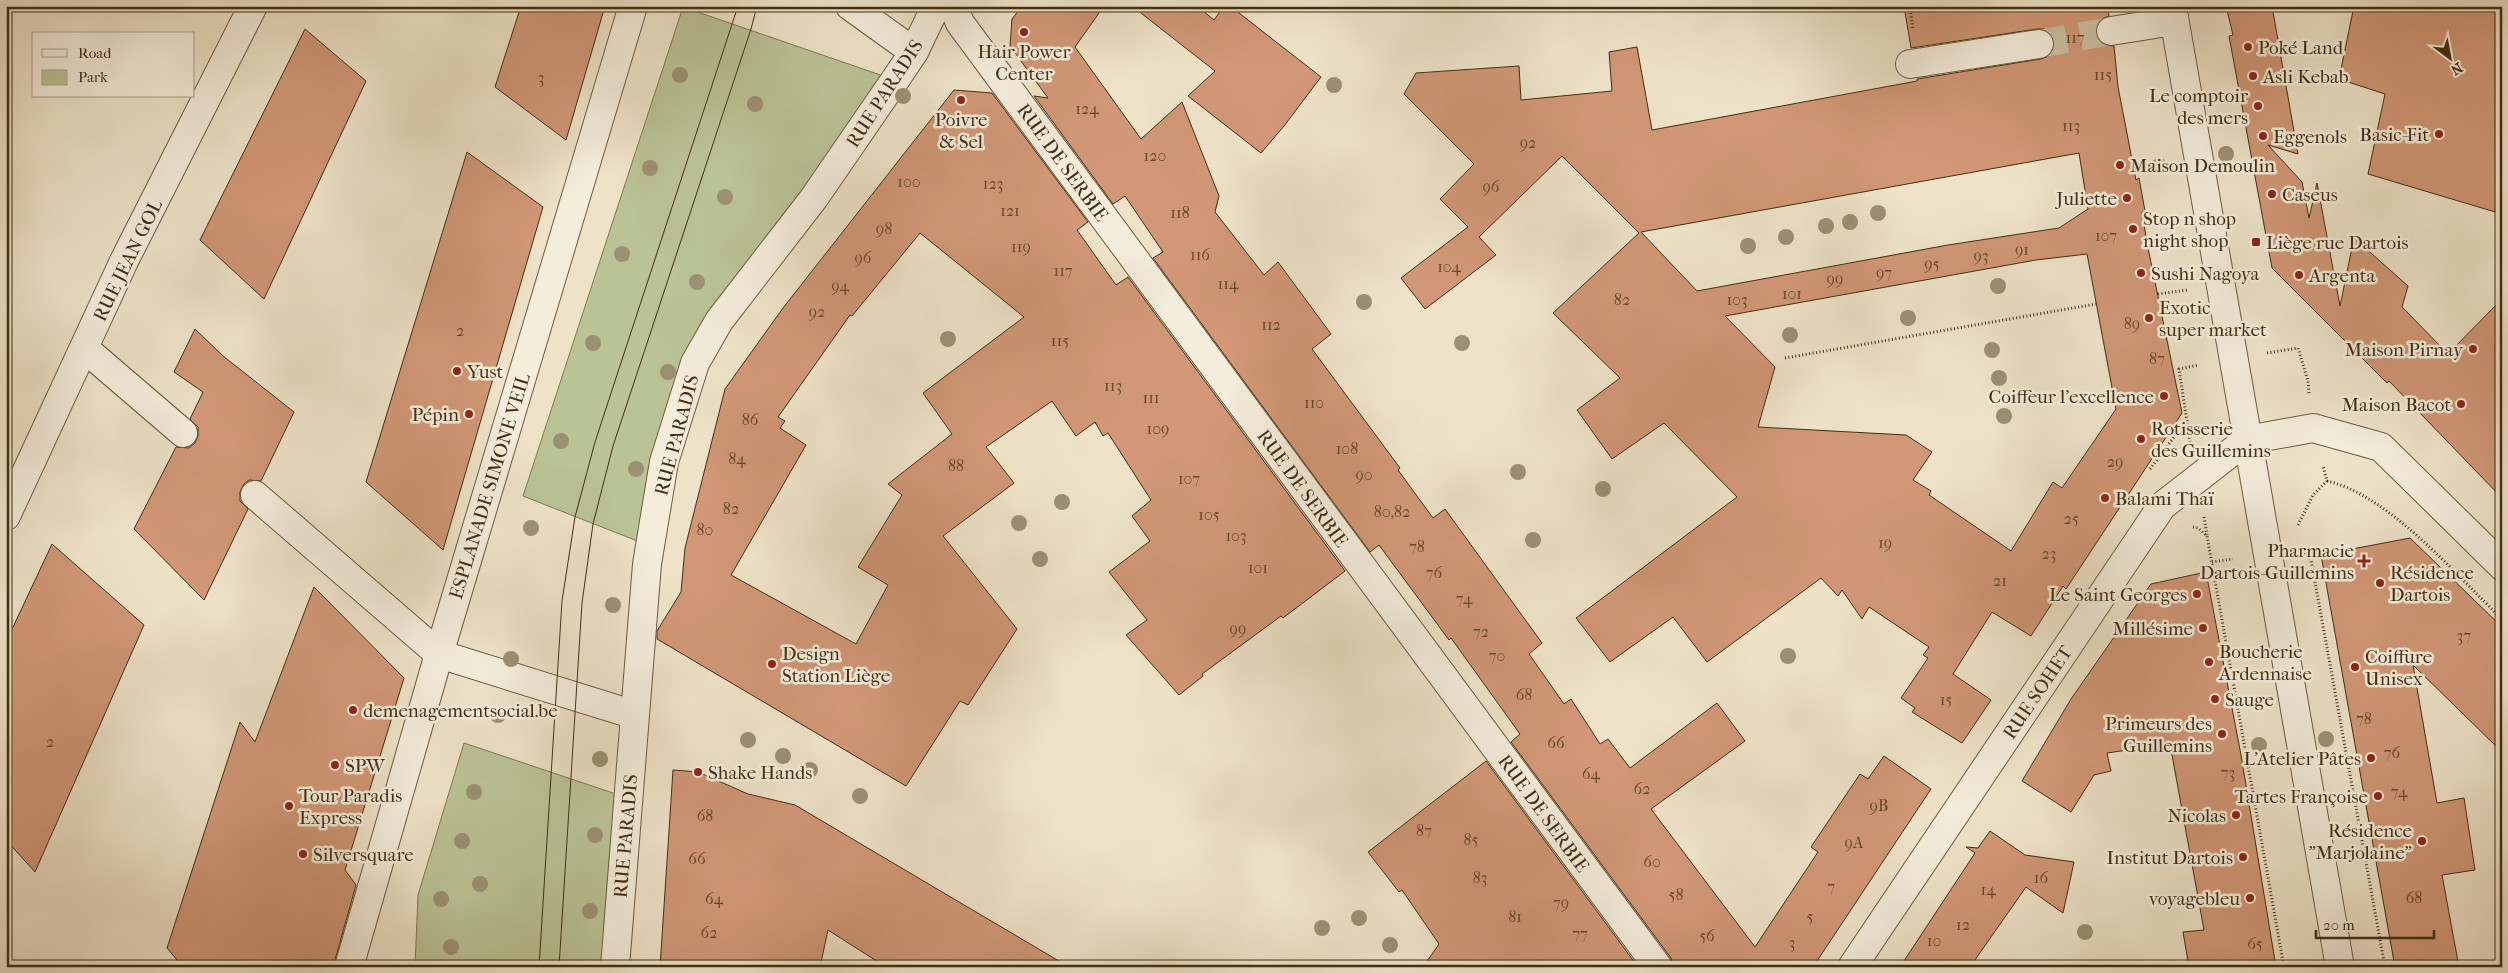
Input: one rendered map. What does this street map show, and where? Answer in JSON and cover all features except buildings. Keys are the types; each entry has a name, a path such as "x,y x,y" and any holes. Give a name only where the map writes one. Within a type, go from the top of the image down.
{"street":[{"name":"RUE JEAN GOL","path":"6,516 124,261 253,6"},
{"name":"ESPLANADE SIMONE VEIL","path":"349,967 439,654 633,6"},
{"path":"850,6 914,52"},
{"name":"RUE PARADIS","path":"615,967 647,564 664,462 695,363 719,321 814,198 914,52 936,6"},
{"name":"RUE DE SERBIE","path":"953,6 960,23 1658,967"},
{"path":"2111,31 2173,13 2340,967"},
{"path":"1910,64 2038,44"},
{"path":"84,348 183,434"},
{"path":"2247,440 2313,428 2381,447 2502,566"},
{"name":"RUE SOHET","path":"1852,967 2162,506 2247,440"},
{"path":"255,495 439,654 635,715"}],"path":[{"path":"1785,358 2096,304"},
{"path":"2327,482 2338,484 2359,494 2404,524 2502,619"},
{"path":"2189,527 2198,528 2207,536 2284,967"},
{"path":"2300,546 2311,560 2385,967"}],"green space":[{"path":"683,7 895,80 719,321 650,546 523,496"},
{"path":"464,743 628,798 616,967 415,967 418,895"}],"tunnel":[{"path":"2039,44 2111,31"}],"tram line":[{"path":"539,967 562,601 575,517 595,442 738,6"},
{"path":"559,967 582,603 593,524 613,446 757,6"}],"place":[{"name":"Hair Power Center","path":"1024,32"},
{"name":"Poké Land","path":"2248,47"},
{"name":"Asli Kebab","path":"2253,76"},
{"name":"Poivre & Sel","path":"961,100"},
{"name":"Le comptoir des mers","path":"2258,106"},
{"name":"Basic-Fit","path":"2439,134"},
{"name":"Eggenols","path":"2263,136"},
{"name":"Maison Demoulin","path":"2120,165"},
{"name":"Caseus","path":"2272,194"},
{"name":"Juliette","path":"2127,198"},
{"name":"Stop n shop night shop","path":"2133,229"},
{"name":"Liège rue Dartois","path":"2256,242"},
{"name":"Sushi Nagoya","path":"2141,273"},
{"name":"Argenta","path":"2299,275"},
{"name":"Exotic super market","path":"2149,318"},
{"name":"Maison Pirnay","path":"2473,349"},
{"name":"Yust","path":"457,371"},
{"name":"Coiffeur l'excellence","path":"2164,396"},
{"name":"Maison Bacot","path":"2461,404"},
{"name":"Pépin","path":"469,414"},
{"name":"Rotisserie des Guillemins","path":"2141,439"},
{"name":"Balami Thaï","path":"2105,498"},
{"name":"Pharmacie Dartois-Guillemins","path":"2364,561"},
{"name":"Résidence Dartois","path":"2380,583"},
{"name":"Le Saint Georges","path":"2197,594"},
{"name":"Millésime","path":"2203,628"},
{"name":"Boucherie Ardennaise","path":"2209,662"},
{"name":"Design Station Liège","path":"772,664"},
{"name":"Coiffure Unisex","path":"2355,667"},
{"name":"Sauge","path":"2215,699"},
{"name":"demenagementsocial.be","path":"353,710"},
{"name":"Primeurs des Guillemins","path":"2222,734"},
{"name":"L'Atelier Pâtes","path":"2371,758"},
{"name":"SPW","path":"335,765"},
{"name":"Shake Hands","path":"698,772"},
{"name":"Tartes Françoise","path":"2378,796"},
{"name":"Tour Paradis Express","path":"289,806"},
{"name":"Nicolas","path":"2236,815"},
{"name":"Résidence \"Marjolaine\"","path":"2422,841"},
{"name":"Silversquare","path":"303,854"},
{"name":"Institut Dartois","path":"2243,857"},
{"name":"voyagebleu","path":"2250,898"}]}
